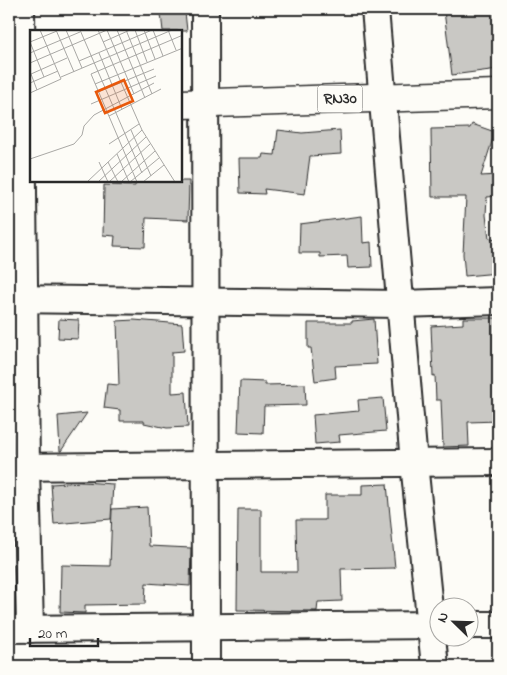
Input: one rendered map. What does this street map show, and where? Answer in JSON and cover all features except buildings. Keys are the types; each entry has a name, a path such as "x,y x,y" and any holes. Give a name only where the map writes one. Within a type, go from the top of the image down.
{"main road":[{"name":"RN30","path":"193,104 498,94"}],"street":[{"path":"21,9 17,299 19,629 430,625"},
{"path":"205,9 193,104 205,301 206,666"},
{"path":"376,9 414,463 432,598"},
{"path":"17,299 400,304 498,301"},
{"path":"17,467 498,462"},
{"path":"480,625 498,625"},
{"path":"435,648 435,666"}]}
